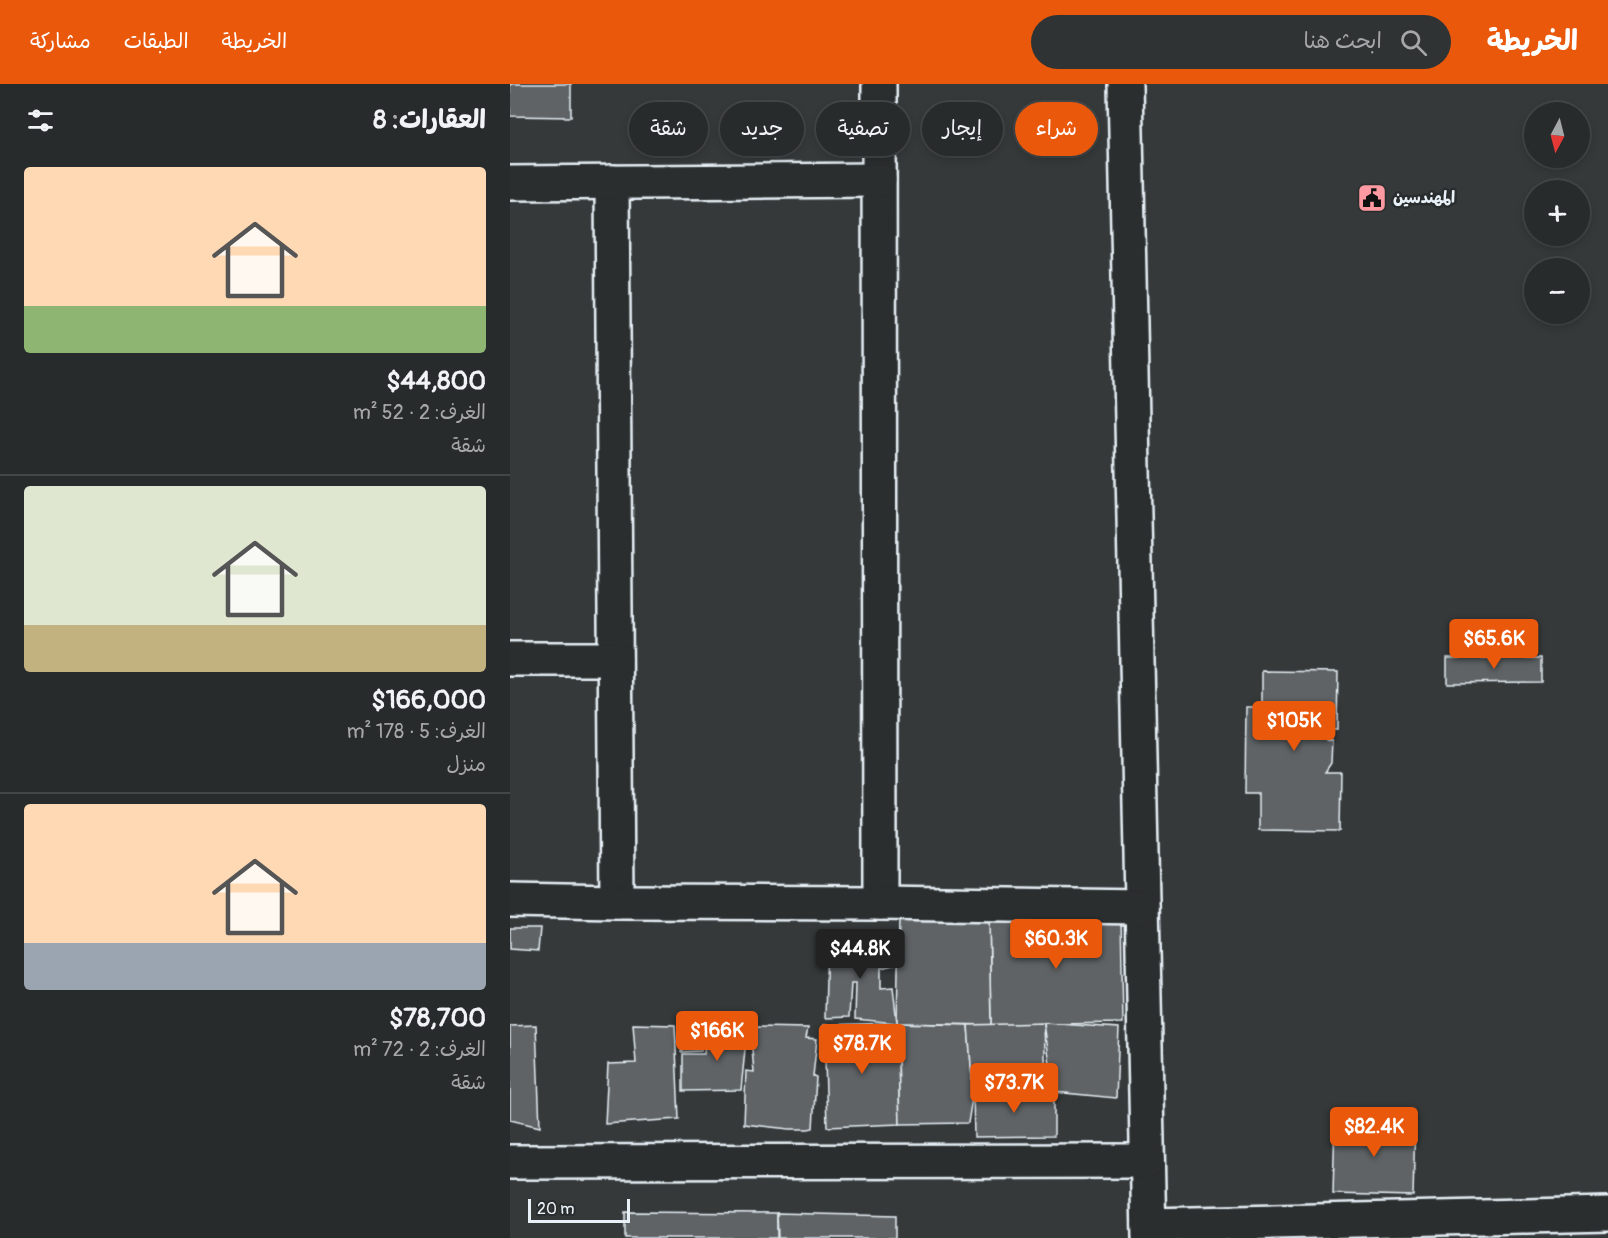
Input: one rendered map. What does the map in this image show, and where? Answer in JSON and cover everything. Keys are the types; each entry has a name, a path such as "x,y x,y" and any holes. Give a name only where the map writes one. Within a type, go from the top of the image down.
{"street":[{"path":"879,84 880,903"},
{"path":"1125,84 1149,1232 1608,1214"},
{"path":"510,183 879,180"},
{"path":"612,182 617,902"},
{"path":"510,659 615,659"},
{"path":"510,900 1142,907"},
{"path":"510,1162 1147,1161"}],"building":[{"path":"510,84 571,84 571,117 510,116"},
{"path":"1447,658 1541,658 1541,682 1447,683"},
{"path":"1262,671 1338,672 1337,730 1326,730 1326,740 1332,741 1331,763 1325,772 1341,772 1340,831 1258,830 1258,793 1245,793 1246,707 1262,707"},
{"path":"1121,916 1123,1023 991,1025 989,918"},
{"path":"989,918 991,1025 897,1023 899,919"},
{"path":"510,928 540,928 538,951 510,949"},
{"path":"827,941 896,942 894,965 881,968 881,988 893,987 897,1023 855,1019 856,983 851,983 849,1017 825,1018"},
{"path":"679,1023 703,1027 701,1051 681,1052 683,1044 678,1043"},
{"path":"897,1023 900,1124 827,1127 824,1025"},
{"path":"897,1023 968,1025 973,1092 968,1123 900,1124"},
{"path":"1044,1023 1046,1086 973,1092 968,1025"},
{"path":"1044,1023 1119,1028 1116,1098 1054,1092"},
{"path":"633,1024 675,1025 679,1119 605,1124 608,1064 636,1063"},
{"path":"536,1025 540,1127 510,1120 510,1026"},
{"path":"706,1027 747,1029 741,1090 683,1091 683,1054 704,1054"},
{"path":"750,1027 808,1028 806,1038 817,1039 813,1076 816,1077 813,1128 789,1129 744,1124 746,1071 754,1072"},
{"path":"973,1092 1054,1092 1054,1136 974,1137"},
{"path":"1335,1119 1415,1121 1413,1196 1333,1194"},
{"path":"625,1212 777,1213 777,1238 625,1238"},
{"path":"777,1213 895,1216 895,1238 778,1238"}],"place":[{"name":"المهندسين","path":"1372,198"}]}
